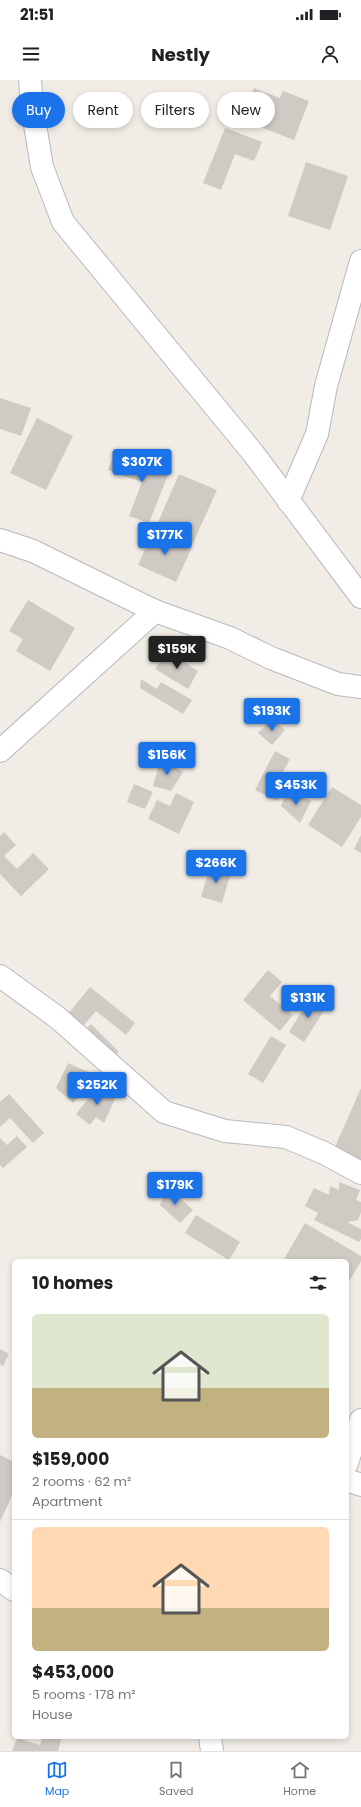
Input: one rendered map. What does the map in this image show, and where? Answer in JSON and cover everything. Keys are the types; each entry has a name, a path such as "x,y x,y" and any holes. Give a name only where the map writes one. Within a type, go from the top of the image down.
{"street":[{"path":"30,80 32,107 42,167 63,222 248,447 361,597"},
{"path":"288,501 317,434 326,386 361,261"},
{"path":"0,540 33,551 155,611 230,638 271,658 338,684 361,687"},
{"path":"0,751 155,611"},
{"path":"0,976 58,1018 164,1112 225,1131 286,1137 324,1153 361,1173"},
{"path":"349,1457 361,1420"},
{"path":"349,1481 361,1485"},
{"path":"0,1580 12,1589"},
{"path":"210,1739 212,1751"}],"building":[{"path":"254,88 264,92 252,92"},
{"path":"283,91 309,101 294,140 263,128 275,128 275,96 280,98"},
{"path":"225,128 262,142 254,161 235,154 221,190 203,183"},
{"path":"306,162 348,176 330,230 288,216"},
{"path":"0,398 31,408 21,436 0,429"},
{"path":"37,418 73,436 46,490 10,473"},
{"path":"116,450 170,470 149,523 129,516 142,482 108,470"},
{"path":"179,474 217,490 193,543 156,527"},
{"path":"153,531 192,547 176,582 138,565"},
{"path":"28,600 75,628 50,671 16,651 23,639 9,631"},
{"path":"167,651 198,671 188,689 155,669"},
{"path":"141,679 157,689 161,682 192,700 183,714 140,688"},
{"path":"272,718 285,730 272,745 258,733"},
{"path":"275,751 290,759 277,783 285,787 277,801 255,790"},
{"path":"161,758 183,772 171,791 153,786"},
{"path":"134,784 153,792 145,809 127,802"},
{"path":"332,787 361,805 361,817 342,847 308,825"},
{"path":"288,791 311,801 300,823 281,806"},
{"path":"176,793 194,802 179,834 148,819 157,800 170,806"},
{"path":"4,832 16,845 4,856 17,869 33,853 49,869 21,896 0,874 0,836"},
{"path":"361,835 361,853 354,849"},
{"path":"210,866 231,872 222,903 201,897"},
{"path":"268,970 282,982 270,996 293,1015 280,1031 243,1000"},
{"path":"90,987 135,1023 126,1035 96,1011 79,1031 64,1019"},
{"path":"311,996 327,1006 304,1042 289,1032"},
{"path":"91,1024 119,1052 110,1061 82,1034"},
{"path":"271,1036 286,1045 263,1083 248,1074"},
{"path":"68,1063 97,1076 73,1103 56,1088"},
{"path":"99,1085 116,1097 104,1123 96,1117 90,1125 76,1114"},
{"path":"361,1088 361,1161 334,1149"},
{"path":"9,1094 44,1133 33,1143 10,1118 0,1127 0,1102"},
{"path":"17,1136 27,1147 3,1168 0,1165 0,1138 7,1145"},
{"path":"339,1182 360,1190 356,1200 361,1202 361,1212 358,1220 347,1222 361,1229 361,1239 359,1242 314,1220 318,1213 305,1206 314,1188 329,1195 330,1186 339,1190"},
{"path":"168,1187 193,1210 180,1223 160,1205"},
{"path":"196,1215 240,1242 230,1259 227,1259 185,1233"},
{"path":"305,1223 361,1256 361,1261 349,1282 349,1259 284,1259"},
{"path":"0,1349 9,1354 3,1366 0,1364"},
{"path":"0,1455 12,1461 12,1495 0,1522"},
{"path":"17,1739 40,1745 42,1739 61,1739 58,1751 12,1751"}]}
